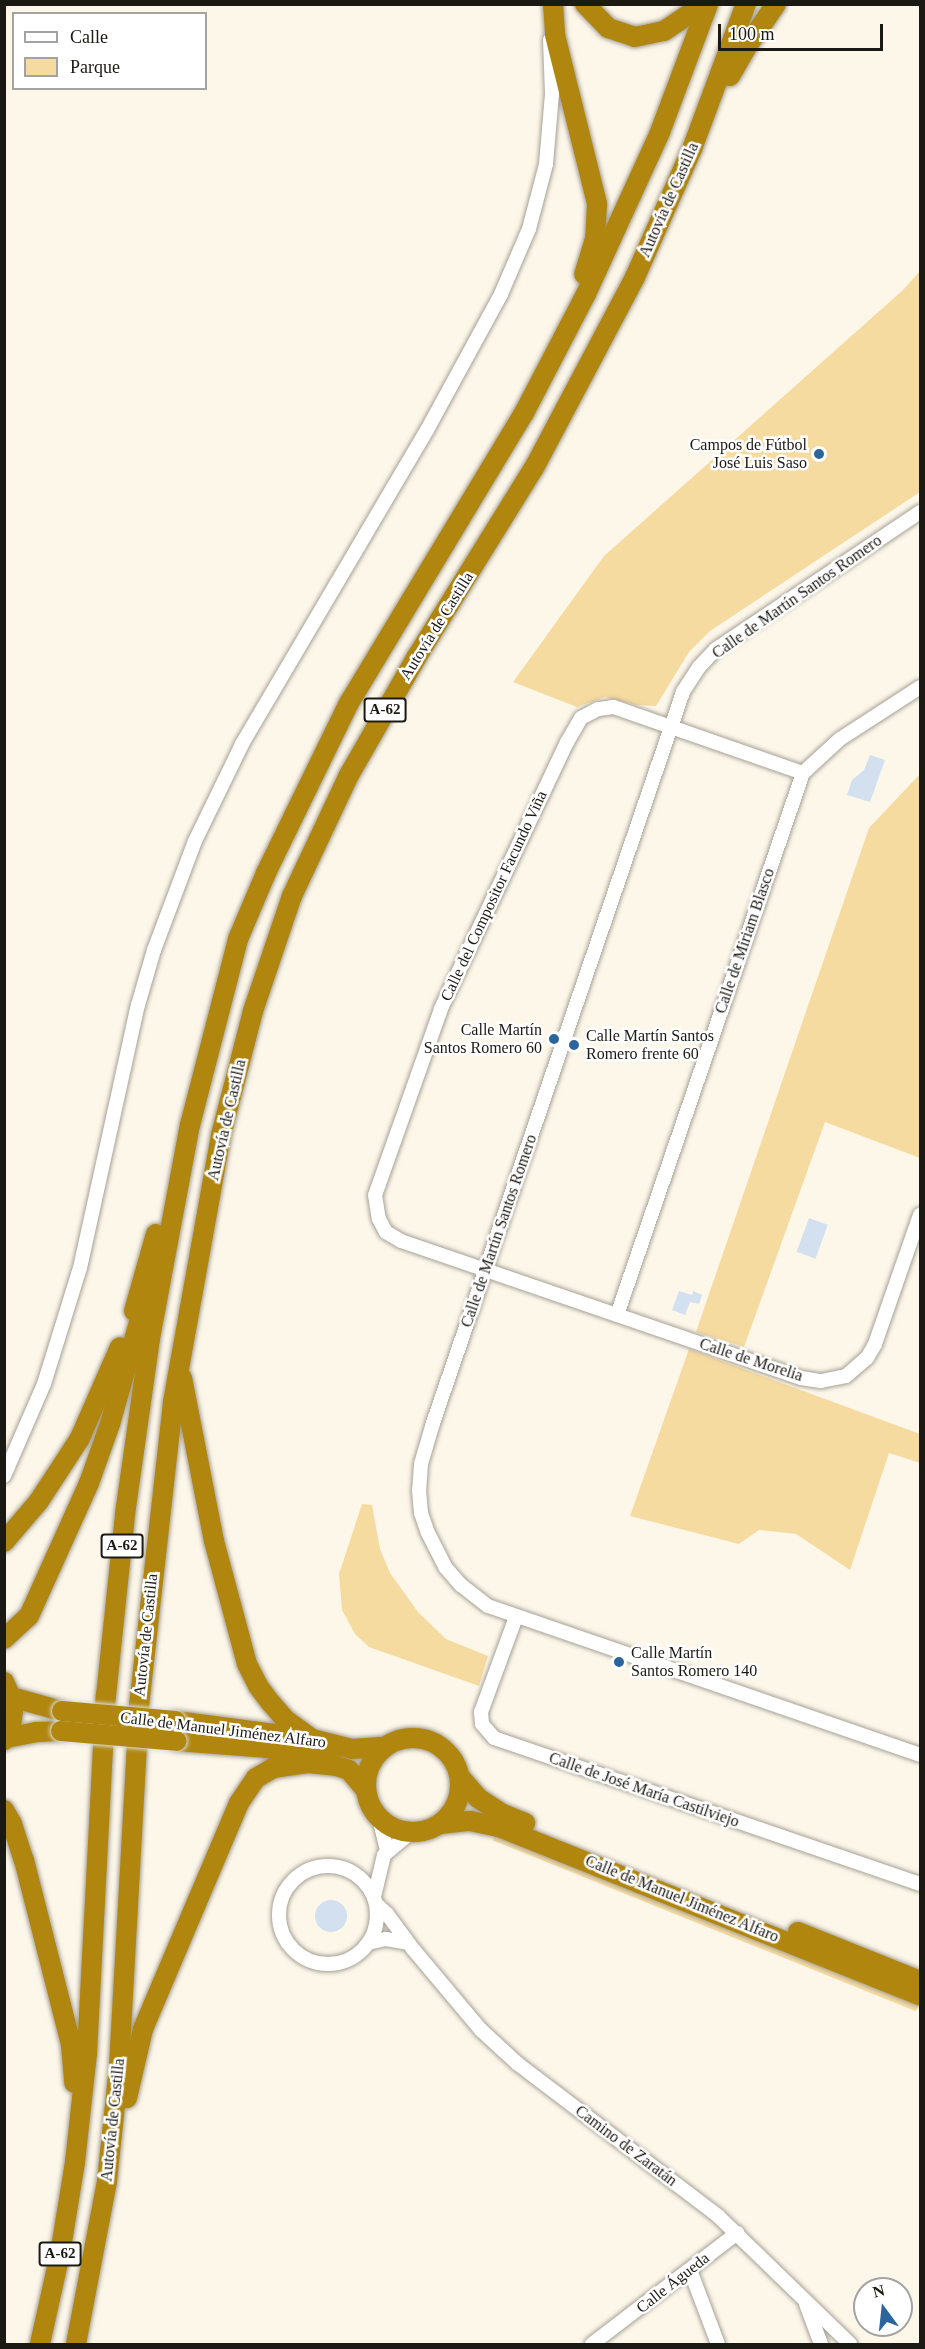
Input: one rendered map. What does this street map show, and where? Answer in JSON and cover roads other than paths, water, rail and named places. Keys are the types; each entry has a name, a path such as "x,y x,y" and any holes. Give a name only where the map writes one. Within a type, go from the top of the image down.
{"highway":[{"path":"539,386 547,352 589,263 595,239 597,204 555,35 553,4"},
{"path":"585,4 608,28 636,37 664,31 692,13 695,4"},
{"name":"Autovía de Castilla","path":"40,2344 60,2254 75,2169 87,2053 106,1696 126,1507 168,1230 190,1125 238,939 285,832 350,703 539,386 612,241 660,132 708,4"},
{"name":"Autovía de Castilla","path":"76,2344 107,2181 119,2066 139,1706 173,1402 221,1135 253,1011 292,896 375,727 491,540 589,368 635,277 712,97 746,4"},
{"path":"712,97 730,76 776,4"},
{"path":"4,1639 29,1616 88,1483 128,1362 146,1297 177,1118 206,1013 238,939"},
{"path":"4,1542 39,1501 86,1427 132,1316 156,1233"},
{"path":"180,1370 214,1541 248,1664 258,1686 286,1720 312,1739"},
{"path":"8,1689 61,1721"},
{"path":"5,1739 11,1725 8,1689"},
{"path":"5,1739 36,1732 61,1721"},
{"name":"Calle de Manuel Jiménez Alfaro","path":"61,1721 176,1721 312,1739 352,1749 384,1747"},
{"name":"Calle de Manuel Jiménez Alfaro","path":"61,1721 177,1741 268,1748 338,1766 353,1774 366,1790"},
{"path":"410,1738 430,1741 448,1752 460,1777 457,1803 440,1824 426,1830 411,1832 399,1830 379,1818 372,1810 366,1790 369,1766 384,1747 410,1738"},
{"path":"107,2181 143,2029 239,1803 256,1778 273,1768 300,1764 338,1766"},
{"name":"Calle de Manuel Jiménez Alfaro","path":"460,1777 478,1798 502,1814 921,1981"},
{"path":"4,1810 12,1824 24,1860 71,2045 75,2072 72,2125 75,2169"},
{"name":"Calle de Manuel Jiménez Alfaro","path":"440,1824 470,1821 499,1827 921,1995"}],"street":[{"path":"4,1476 44,1384 77,1278 104,1170 138,1005 154,950 195,841 242,744 427,430 501,294 529,229 546,164 552,94 547,4"},
{"name":"Calle de Martín Santos Romero","path":"921,512 715,650 699,667 683,692 433,1423 421,1464 419,1490 421,1513 428,1533 446,1568 461,1585 488,1606 921,1755"},
{"name":"Calle de Miriam Blasco","path":"617,1315 803,773 840,739 921,687"},
{"name":"Calle del Compositor Facundo Viña","path":"486,1270 401,1241 386,1232 379,1219 375,1195 458,968 567,742 581,718 598,709 613,707 803,773"},
{"name":"Calle de Morelia","path":"486,1270 801,1378 821,1381 840,1378 858,1369 875,1344 921,1215"},
{"name":"Calle de José María Castilviejo","path":"516,1617 481,1712 482,1724 494,1738 921,1884"},
{"path":"368,1943 377,1921 375,1900 384,1856 379,1818"},
{"path":"408,1943 386,1939 368,1943 345,1960 316,1962 291,1947 282,1930 282,1901 298,1877 325,1866 353,1872 365,1870 411,1832"},
{"path":"353,1872 365,1883 375,1900"},
{"name":"Camino de Zaratán","path":"375,1900 481,2030 518,2064 612,2134 737,2233 850,2344"},
{"name":"Calle Águeda","path":"592,2344 611,2339 690,2270 737,2233"},
{"path":"690,2270 718,2344"},
{"path":"804,2299 820,2342"},
{"path":"820,2342 826,2329 836,2331"}],"water":[{"path":"870,755 885,760 870,802 847,795 852,780 864,770"},
{"path":"809,1218 828,1225 815,1259 797,1252"},
{"path":"679,1291 692,1295 693,1291 702,1295 699,1304 690,1302 685,1315 672,1310"},
{"path":"331,1900 342,1905 347,1916 342,1927 331,1932 320,1927 315,1916 320,1905"}],"place":[{"name":"Campos de Fútbol José Luis Saso","path":"819,454"},
{"name":"Calle Martín Santos Romero 60","path":"554,1039"},
{"name":"Calle Martín Santos Romero frente 60","path":"574,1045"},
{"name":"Calle Martín Santos Romero 140","path":"619,1662"}]}
